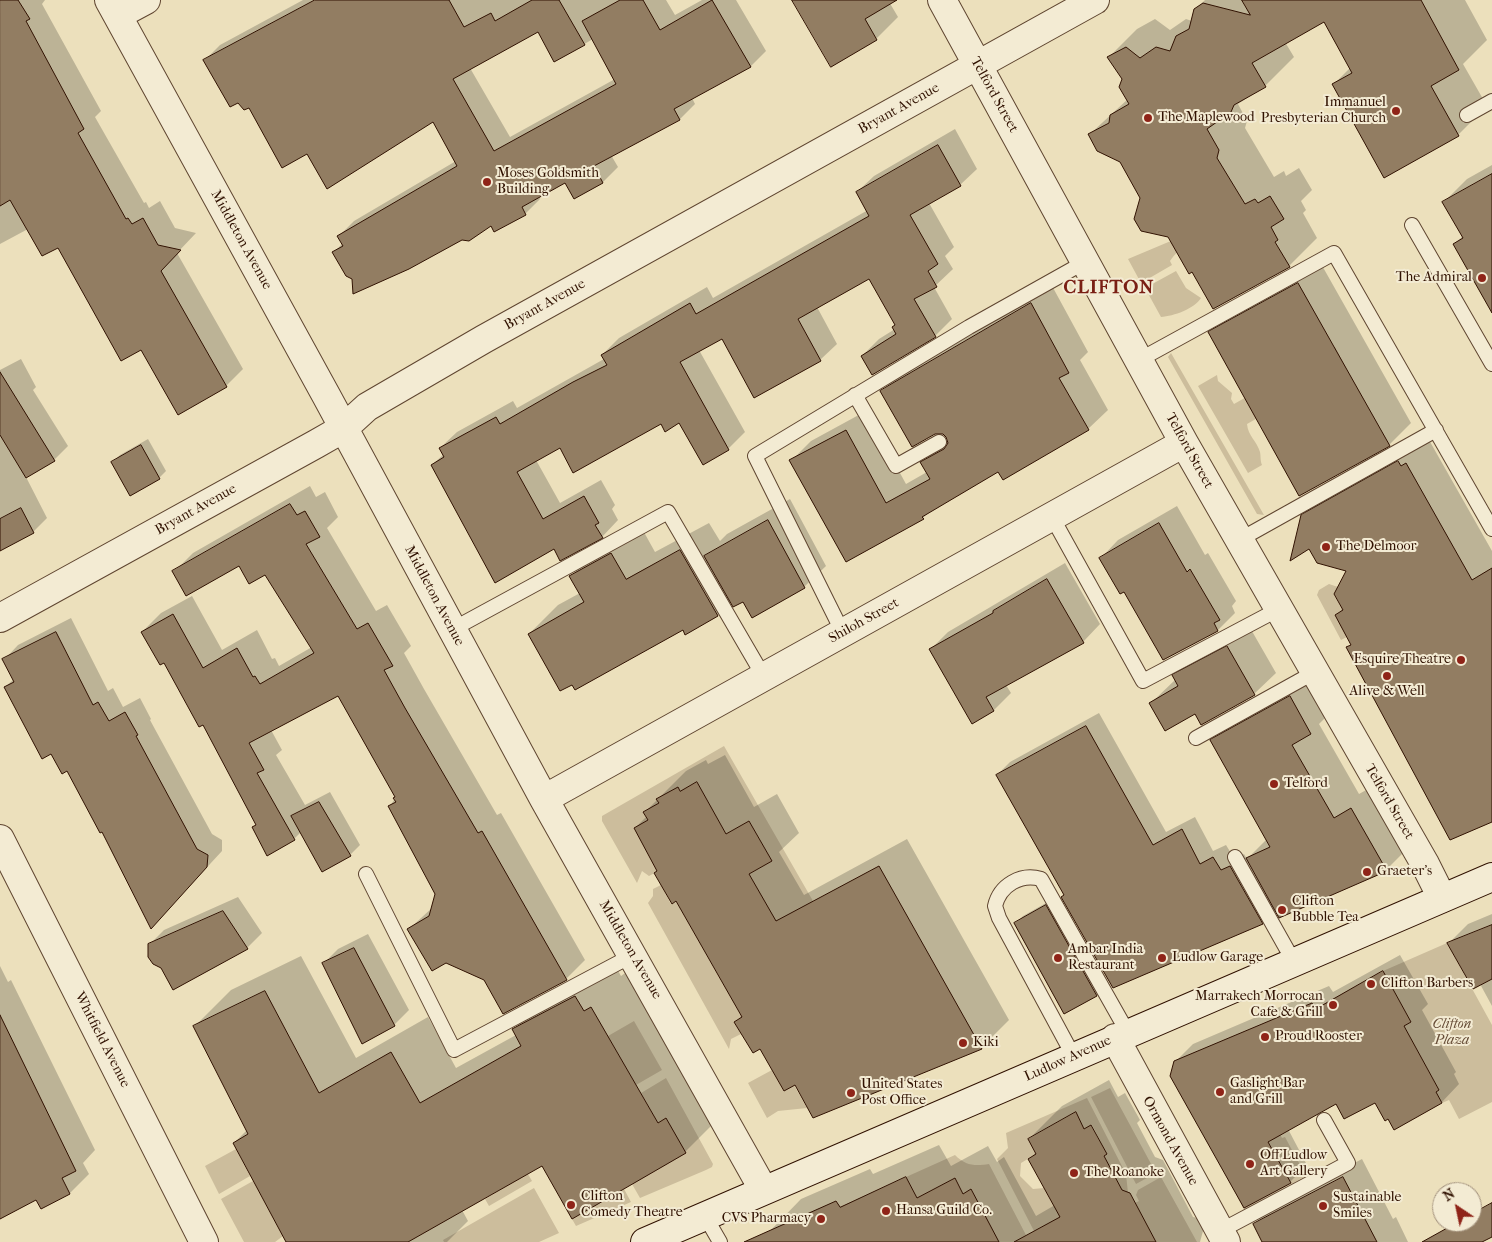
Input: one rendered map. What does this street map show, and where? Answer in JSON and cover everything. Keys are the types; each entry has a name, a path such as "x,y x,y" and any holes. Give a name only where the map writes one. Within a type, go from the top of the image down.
{"street":[{"path":"114,8 146,0"},
{"name":"Telford Street","path":"942,0 1184,443 1425,864 1442,898"},
{"name":"Bryant Avenue","path":"0,618 344,428 368,407 484,339 1095,0"},
{"name":"Middleton Avenue","path":"114,8 544,799 763,1189"},
{"name":"Shiloh Street","path":"544,799 1184,443"},
{"name":"Whitfield Avenue","path":"0,839 204,1242"},
{"name":"Ludlow Avenue","path":"655,1240 763,1189 1492,877"},
{"name":"Ormond Avenue","path":"1121,1036 1223,1237"}],"lane":[{"path":"1467,115 1492,101"},
{"path":"1412,225 1492,364"},
{"path":"1139,360 1334,253 1492,529"},
{"path":"843,632 754,456 969,327 1085,262"},
{"path":"855,395 896,466 939,442"},
{"path":"1240,540 1436,430"},
{"path":"453,630 668,512 764,677"},
{"path":"1052,516 1143,681 1279,609"},
{"path":"1196,738 1315,672"},
{"path":"1235,857 1294,962"},
{"path":"366,874 454,1050 633,955"},
{"path":"1074,1057 999,918 995,906 1002,889 1020,879 1032,876 1041,879 1121,1036"},
{"path":"1223,1237 1348,1163 1324,1120"},
{"path":"705,1216 720,1242"}],"green space":[{"path":"1197,230 1191,241 1170,261 1172,265 1141,283 1128,259"},
{"path":"1176,271 1186,288 1201,298 1194,305 1183,311 1161,317 1145,288"},
{"path":"1335,347 1346,368 1247,424 1249,432 1259,448 1262,465 1248,473 1198,386 1217,375 1218,381 1232,393 1231,399 1234,404"},
{"path":"1171,353 1264,515 1257,514 1168,357"},
{"path":"1329,584 1338,587 1334,595 1343,610 1335,615 1360,630 1341,640 1317,595 1319,590"},
{"path":"724,746 813,901 803,970 749,874 772,861 749,821 726,834 697,782 680,791 678,787 657,799 659,803 643,812 648,820 634,828 660,870 649,876 642,871 637,883 602,821 602,816"},
{"path":"661,885 671,904 676,901 723,984 739,999 735,1005 742,1017 734,1022 741,1034 731,1039 729,1049 648,903 653,896 653,889"},
{"name":"Clifton Plaza","path":"1447,943 1492,1025 1492,1102 1459,1119 1449,1100 1442,1103 1436,1092 1439,1090 1404,1026 1411,1022 1383,971"},
{"path":"634,1021 662,1070 636,1085 608,1036"},
{"path":"772,1070 783,1090 794,1085 807,1108 778,1111 767,1118 748,1083"},
{"path":"666,1078 713,1164 712,1167 706,1170 640,1198 632,1184 666,1118 658,1123 641,1093"},
{"path":"1110,1088 1156,1173 1136,1184 1091,1097"},
{"path":"1087,1098 1126,1174 1128,1193 1124,1194 1104,1156 1107,1154 1092,1125 1084,1129 1076,1112 1028,1138 1036,1154 1021,1163 1020,1176 1033,1189 1044,1188 1066,1223 1043,1226 1034,1231 997,1159 1008,1148 1006,1133"},
{"path":"1277,1128 1282,1138 1285,1137 1306,1176 1244,1210 1233,1188 1279,1163 1267,1140"},
{"path":"504,1133 532,1181 489,1206 485,1199 510,1184"},
{"path":"236,1149 250,1176 219,1194 205,1166"},
{"path":"955,1155 971,1164 989,1164 1026,1235 1015,1242 996,1242 971,1189 963,1194 955,1178 917,1198 906,1177"},
{"path":"1161,1177 1197,1242 1156,1242 1135,1203 1139,1201 1136,1195 1138,1190"},
{"path":"253,1181 283,1236 275,1242 244,1242 221,1199"},
{"path":"534,1188 559,1233 539,1242 444,1242 443,1240"},
{"path":"624,1189 631,1202 576,1226 572,1219"}],"building":[{"path":"0,0 18,0 30,19 26,21 84,129 78,133 126,219 128,218 132,224 143,218 158,245 181,250 161,271 227,387 178,415 141,350 121,361 58,248 42,256 10,200 0,206"},
{"path":"315,0 449,0 464,27 491,13 495,21 532,0 559,0 585,45 554,62 538,32 453,79 494,151 616,84 582,21 620,0 643,0 660,30 712,0 751,67 674,109 680,120 594,166 603,183 574,199 565,183 522,207 526,215 494,232 491,226 469,241 462,240 409,269 353,294 352,279 346,276 332,252 343,246 337,236 457,166 433,122 327,189 307,154 282,168 249,108 244,110 238,103 230,107 203,60"},
{"path":"792,0 897,0 865,19 877,40 831,67"},
{"path":"1242,0 1421,0 1459,70 1431,86 1459,136 1384,178 1332,84 1352,73 1324,22 1252,63 1266,87 1234,105 1231,112 1207,129 1219,150 1217,158 1245,204 1255,199 1258,203 1270,196 1284,219 1271,227 1278,240 1275,242 1290,267 1213,309 1192,272 1189,274 1168,237 1141,231 1134,219 1140,198 1120,162 1097,151 1088,134 1109,123 1110,115 1129,104 1119,87 1122,79 1107,57 1126,47 1140,58 1156,47 1170,51 1176,36 1189,29 1194,9 1203,3 1250,15"},
{"path":"938,145 961,186 910,215 938,264 928,271 937,287 914,299 936,337 872,375 861,356 896,334 892,327 895,325 869,279 798,319 821,361 754,398 722,339 680,362 729,450 703,465 679,423 665,432 661,424 573,473 560,448 517,472 543,519 584,496 599,523 595,525 603,538 560,561 554,549 495,583 431,465 444,457 439,448 496,417 500,424 573,382 607,365 601,355 690,303 696,314 869,216 856,192"},
{"name":"The Admiral","path":"1492,174 1492,313 1453,244 1463,238 1442,202"},
{"path":"1298,283 1390,446 1299,496 1208,332"},
{"path":"1031,303 1069,373 1059,378 1089,430 1003,480 998,472 922,517 924,519 846,562 789,460 846,430 886,503 930,479 920,462 944,449 948,443 946,437 943,434 935,434 912,447 880,391"},
{"path":"0,372 55,461 26,478 0,435"},
{"path":"141,445 160,479 130,496 111,462"},
{"path":"1398,461 1401,466 1406,463 1472,580 1492,568 1492,822 1450,840 1346,647 1351,645 1335,615 1343,610 1334,594 1346,571 1317,563 1309,549 1290,561 1301,515"},
{"path":"290,504 297,515 305,511 320,537 306,544 357,629 368,623 393,666 384,670 405,708 478,833 482,831 567,980 503,1014 484,980 446,963 432,971 407,929 429,916 435,894 388,806 396,802 393,798 395,797 338,696 249,743 264,770 257,773 295,840 267,856 252,827 256,825 203,725 199,727 164,663 160,665 141,632 173,614 203,668 237,648 253,677 255,676 260,684 314,653 265,575 249,584 239,566 186,596 172,571"},
{"path":"21,508 34,533 0,551 0,519"},
{"path":"768,520 805,588 752,618 743,602 733,607 704,556"},
{"path":"1159,523 1187,572 1190,569 1220,620 1214,623 1218,631 1163,660 1124,592 1120,594 1099,558"},
{"path":"680,550 718,616 685,635 683,630 575,690 572,685 560,691 528,634 584,602 569,576 611,553 626,579"},
{"path":"1047,579 1084,643 986,697 994,711 972,724 929,649 993,613 993,611"},
{"path":"56,632 93,705 98,702 109,721 125,712 197,849 208,855 207,867 151,929 102,832 100,833 67,771 62,774 51,754 42,759 4,687 14,682 2,659"},
{"path":"1227,646 1255,695 1201,725 1195,714 1165,731 1149,703 1178,686 1172,675"},
{"path":"1290,696 1311,734 1292,745 1334,818 1351,808 1387,871 1279,918 1246,858 1270,847 1210,740"},
{"path":"1086,726 1153,845 1182,829 1200,864 1213,857 1221,870 1230,866 1263,924 1113,988 1061,897 1064,895 996,775"},
{"path":"697,782 726,834 749,821 772,861 749,874 776,921 879,866 982,1049 813,1118 795,1085 784,1091 760,1049 753,1053 734,1022 742,1017 676,901 672,904 654,873 657,871 634,828 648,820 643,812 659,803 656,799 678,787 680,791"},
{"path":"319,802 351,856 322,872 291,816"},
{"name":"Ambar India Restaurant","path":"1046,905 1097,996 1064,1014 1014,923"},
{"path":"223,911 248,949 173,990 161,968 153,964 148,957 148,944"},
{"path":"1492,925 1492,979 1473,989 1447,943"},
{"path":"354,948 395,1026 362,1044 322,963"},
{"path":"1383,971 1411,1022 1404,1026 1439,1090 1436,1092 1442,1103 1394,1130 1388,1119 1385,1121 1375,1103 1344,1119 1336,1104 1268,1142 1291,1183 1244,1208 1170,1076 1174,1061 1312,1003 1315,1009"},
{"path":"265,991 319,1093 391,1052 420,1103 521,1046 512,1029 575,996 584,1011 591,1007 658,1123 666,1118 686,1153 572,1219 542,1166 408,1242 286,1242 233,1143 248,1134 193,1026"},
{"path":"0,1015 76,1171 62,1178 70,1194 41,1209 36,1200 0,1219"},
{"name":"The Roanoke","path":"1076,1112 1084,1129 1091,1125 1107,1154 1104,1156 1122,1190 1130,1193 1156,1242 1014,1242 1060,1217 1028,1159 1036,1154 1028,1139"},
{"path":"906,1177 917,1198 955,1178 963,1194 971,1189 999,1242 744,1242 836,1201 840,1207"},
{"name":"Sustainable Smiles","path":"1343,1177 1377,1242 1262,1242 1253,1224"},
{"path":"1492,1203 1492,1237 1482,1242 1422,1242 1440,1232 1482,1232 1482,1208"}],"place":[{"name":"Immanuel Presbyterian Church","path":"1396,111"},
{"name":"The Maplewood","path":"1148,118"},
{"name":"Moses Goldsmith Building","path":"487,182"},
{"name":"The Admiral","path":"1482,278"},
{"name":"The Delmoor","path":"1326,547"},
{"name":"Esquire Theatre","path":"1461,660"},
{"name":"Alive & Well","path":"1387,676"},
{"name":"Telford","path":"1274,784"},
{"name":"Graeter's","path":"1367,872"},
{"name":"Clifton Bubble Tea","path":"1282,910"},
{"name":"Ambar India Restaurant","path":"1058,958"},
{"name":"Ludlow Garage","path":"1162,958"},
{"name":"Clifton Barbers","path":"1371,984"},
{"name":"Marrakech Morrocan Cafe & Grill","path":"1333,1005"},
{"name":"Proud Rooster","path":"1265,1037"},
{"name":"Kiki","path":"963,1043"},
{"name":"Gaslight Bar and Grill","path":"1220,1092"},
{"name":"United States Post Office","path":"851,1093"},
{"name":"Off Ludlow Art Gallery","path":"1250,1164"},
{"name":"The Roanoke","path":"1074,1173"},
{"name":"Clifton Comedy Theatre","path":"571,1205"},
{"name":"Sustainable Smiles","path":"1323,1206"},
{"name":"Hansa Guild Co.","path":"886,1211"},
{"name":"CVS Pharmacy","path":"821,1219"}],"district":[{"name":"CLIFTON","path":"1109,288"}]}
